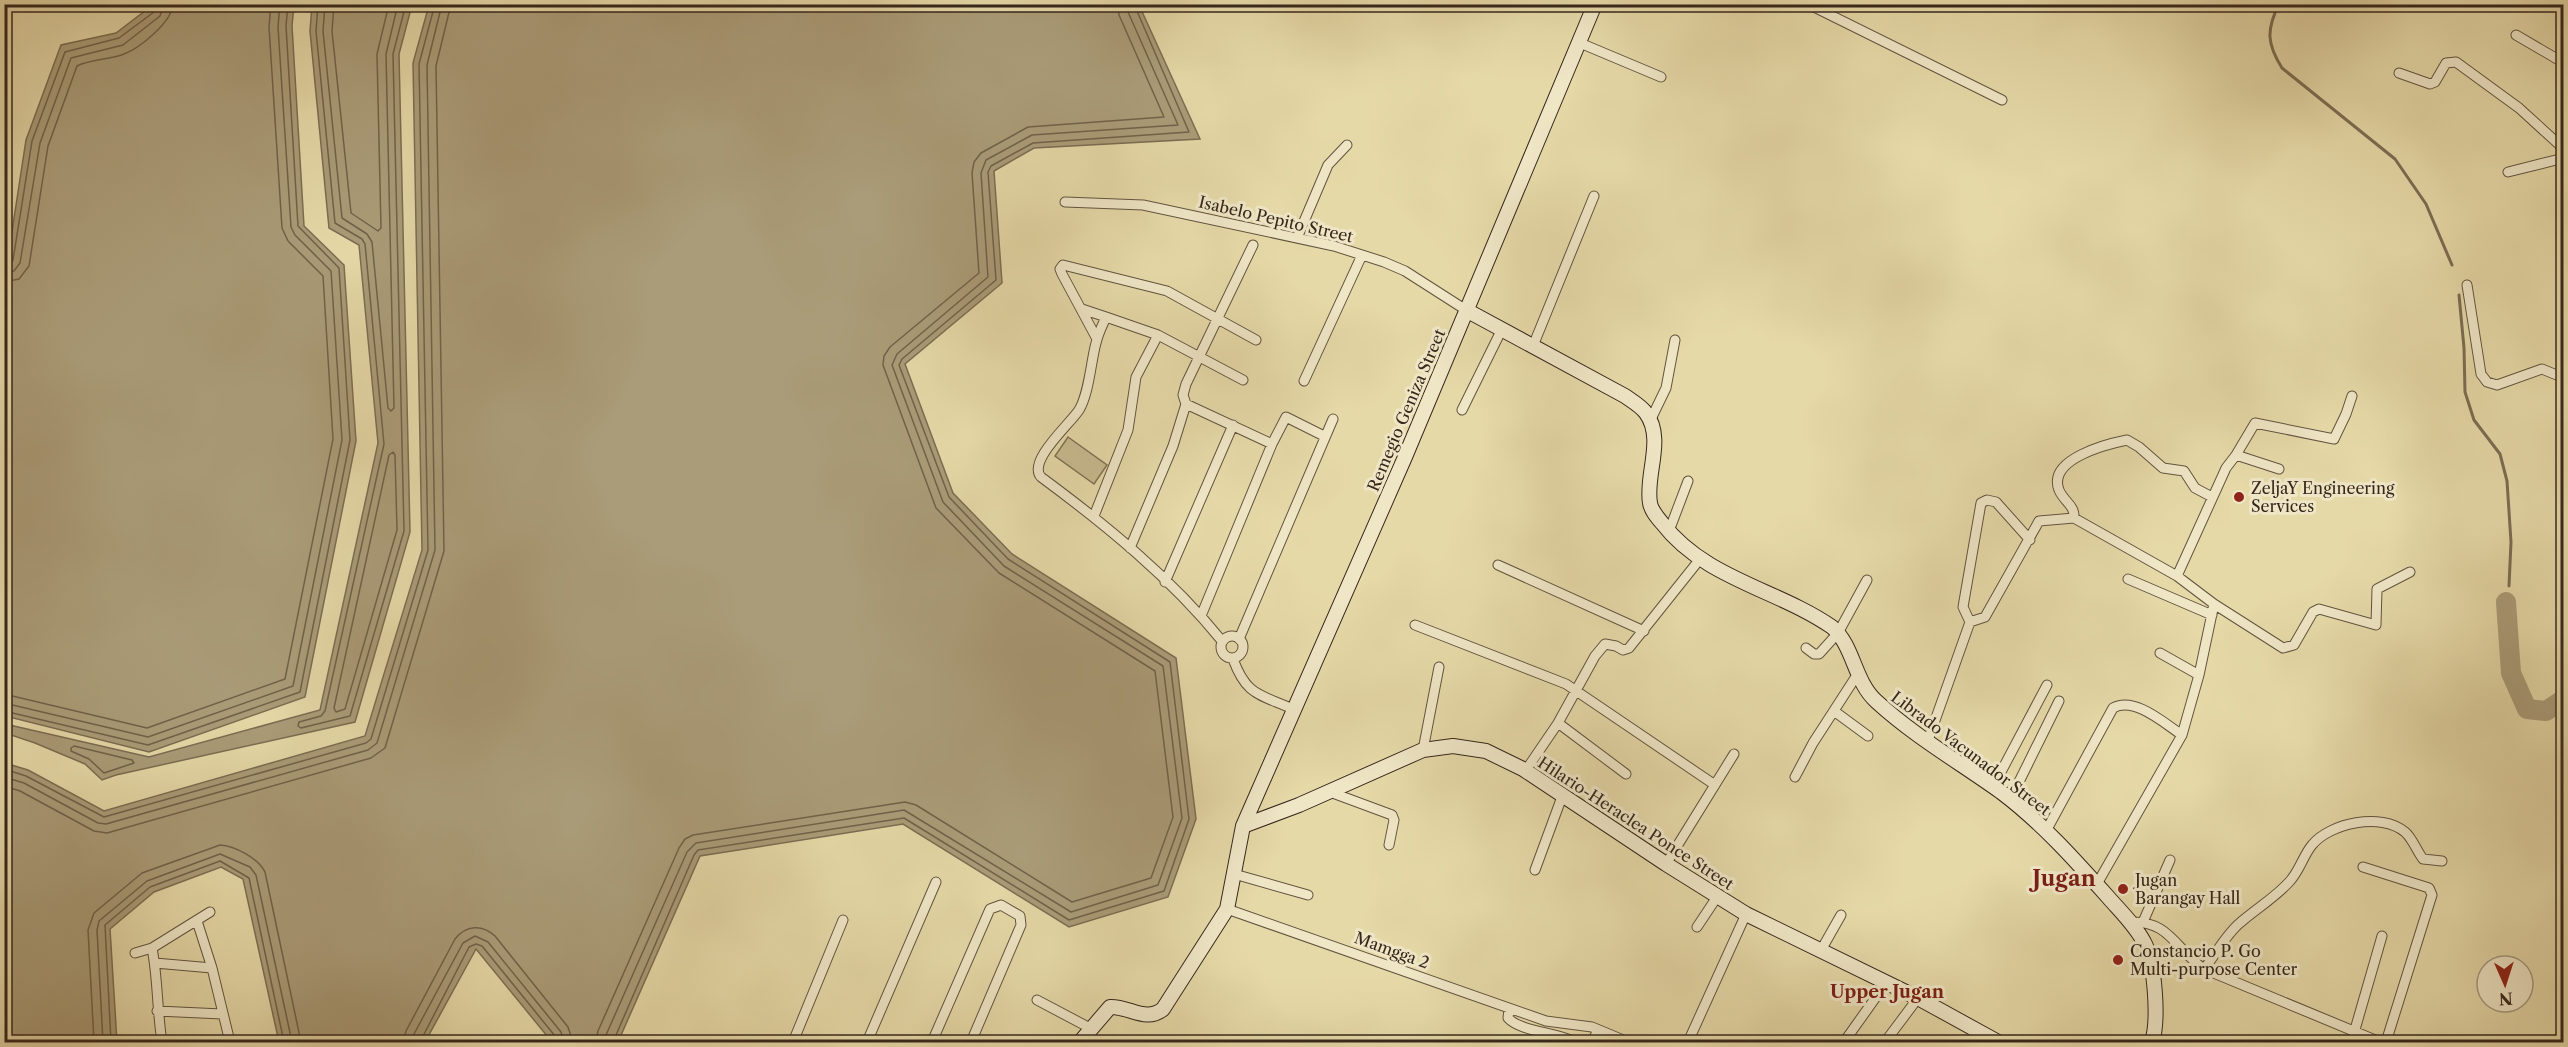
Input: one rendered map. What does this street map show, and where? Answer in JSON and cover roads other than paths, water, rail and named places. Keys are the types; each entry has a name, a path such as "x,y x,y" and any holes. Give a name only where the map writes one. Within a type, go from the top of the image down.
{"street":[{"name":"Remegio Geniza Street","path":"1243,826 1581,43 1595,4"},
{"path":"1808,4 2002,100"},
{"path":"2516,35 2564,63"},
{"path":"1581,43 1661,78"},
{"path":"2399,73 2430,84 2435,82 2446,63 2456,62 2519,108 2564,148"},
{"path":"1297,238 1328,165 1347,145"},
{"path":"2508,172 2564,158"},
{"path":"1533,346 1594,196"},
{"name":"Isabelo Pepito Street","path":"1065,202 1143,205 1297,238 1362,255 1405,271 1466,310"},
{"path":"1130,548 1173,446 1186,404 1183,395 1197,358 1253,245"},
{"path":"1304,381 1362,255"},
{"path":"1097,339 1062,274 1060,269 1063,264 1167,291 1256,340"},
{"path":"2467,285 2481,374 2487,382 2497,386 2542,369 2563,376"},
{"path":"1082,309 1158,335 1197,358 1243,380"},
{"path":"1466,310 1501,331 1625,396 1639,406 1650,421 1654,433 1650,503 1669,531 1700,559 1723,573 1827,624 1838,633"},
{"path":"1106,317 1097,339 1080,408 1052,442 1037,467 1037,473 1094,516 1201,616 1222,641 1222,654 1233,659 1239,676 1248,689 1294,710"},
{"path":"1462,410 1501,331"},
{"path":"1094,516 1128,430 1136,377 1158,335"},
{"path":"1650,421 1666,388 1675,340"},
{"path":"2177,576 2226,468 2255,423 2334,439 2342,425 2352,396"},
{"path":"1186,404 1272,444"},
{"path":"1201,616 1272,444 1286,417 1324,436"},
{"path":"1233,659 1239,656 1243,649 1239,639 1333,419"},
{"path":"1165,582 1233,425"},
{"path":"2074,518 2073,509 2059,490 2060,476 2067,464 2077,456 2101,446 2127,440 2139,447 2163,468 2184,471 2195,488 2212,496"},
{"path":"2236,455 2279,469"},
{"path":"1669,531 1688,481"},
{"path":"1927,743 1970,622 1963,607 1981,503 1987,500 1996,502 2030,540"},
{"path":"1970,622 1985,617 2039,521 2074,518 2177,576 2214,604 2277,645 2288,647 2294,645 2313,612 2319,609 2376,625 2377,589 2410,572"},
{"path":"1526,770 1558,723 1602,647 1610,644 1627,650 1700,559"},
{"path":"1498,565 1644,631"},
{"path":"2128,579 2212,615"},
{"path":"1806,648 1814,654 1819,654 1838,633 1867,580"},
{"path":"2097,884 2182,735 2199,675 2214,604"},
{"path":"1415,626 1577,690 1715,784"},
{"name":"Librado Vacunador Street","path":"1838,633 1857,675 1874,700 1927,743 2010,800 2046,831 2136,922 2147,949 2155,1012 2152,1042"},
{"path":"1222,641 1229,636 1239,639"},
{"path":"2160,653 2199,675"},
{"path":"1423,750 1439,667"},
{"path":"1795,777 1857,675"},
{"path":"1993,787 2047,685"},
{"path":"2010,800 2059,701"},
{"path":"2046,831 2112,708 2122,704 2137,708 2182,735"},
{"path":"1834,711 1868,736"},
{"path":"1558,723 1626,774"},
{"name":"Hilario-Heraclea Ponce Street","path":"1243,826 1329,792 1423,750 1438,746 1469,747 1506,759 1526,770 1666,864 1746,914 1918,998 1998,1042"},
{"path":"1666,864 1734,754"},
{"path":"1329,792 1392,815 1394,820 1389,845"},
{"path":"1535,870 1563,794"},
{"path":"2204,969 2240,922 2266,903 2292,879 2310,848 2331,831 2360,824 2386,824 2406,832 2423,859 2442,861"},
{"path":"1080,1042 1110,1007 1142,1015 1151,1015 1163,1009 1227,909 1243,826"},
{"path":"2170,860 2136,922 2165,931 2192,961 2204,969 2380,1042"},
{"path":"2363,867 2429,888 2432,895 2386,1042"},
{"path":"1234,874 1308,895"},
{"path":"867,1042 936,882"},
{"path":"1697,927 1717,897"},
{"path":"932,1042 990,909 1001,905 1020,916 1021,925 971,1042"},
{"name":"Mamgga 2","path":"1227,909 1546,1022 1598,1030 1628,1042"},
{"path":"135,953 152,948 210,912"},
{"path":"1688,1042 1746,914"},
{"path":"1820,952 1841,915"},
{"path":"197,921 231,1042"},
{"path":"793,1042 843,921"},
{"path":"2354,1033 2382,936"},
{"path":"152,948 162,1042"},
{"path":"155,963 212,968"},
{"path":"1844,1042 1886,983"},
{"path":"1885,1042 1918,998"},
{"path":"1037,1000 1090,1028"},
{"path":"1509,1009 1509,1018 1515,1024 1558,1034 1575,1042"},
{"path":"157,1011 222,1014"},
{"path":"1592,1042 1598,1030"},
{"path":"2555,1042 2564,1033"}],"water":[{"path":"154,4 294,5 292,26 304,226 344,265 356,441 305,697 149,752 5,716 5,277 26,140 61,45 116,33"},
{"path":"312,5 412,5 399,54 410,532 355,722 102,780 85,764 5,733 5,724 149,757 320,710 378,443 359,245 329,228 310,31"},
{"path":"429,5 1139,5 1200,139 1034,148 994,171 1002,283 905,364 953,493 1012,554 1176,658 1196,819 1168,897 1069,927 903,824 700,856 618,1042 552,1042 476,949 425,1042 279,1042 243,879 221,867 154,892 110,929 117,1042 5,1042 5,763 28,770 104,811 365,736 422,550 413,63"}],"waterway":[{"path":"2279,4 2270,29 2270,37 2273,52 2282,68 2395,159 2426,204 2452,265"},
{"path":"2459,295 2465,392 2474,420 2500,454 2507,481 2511,542 2509,586"},
{"path":"2506,602 2511,673 2527,709 2546,711 2564,699"}],"place":[{"name":"ZeljaY Engineering Services","path":"2239,497"},
{"name":"Jugan Barangay Hall","path":"2123,889"},
{"name":"Constancio P. Go Multi-purpose Center","path":"2118,960"}],"district":[{"name":"Jugan","path":"2064,878"},
{"name":"Upper Jugan","path":"1887,992"}]}
